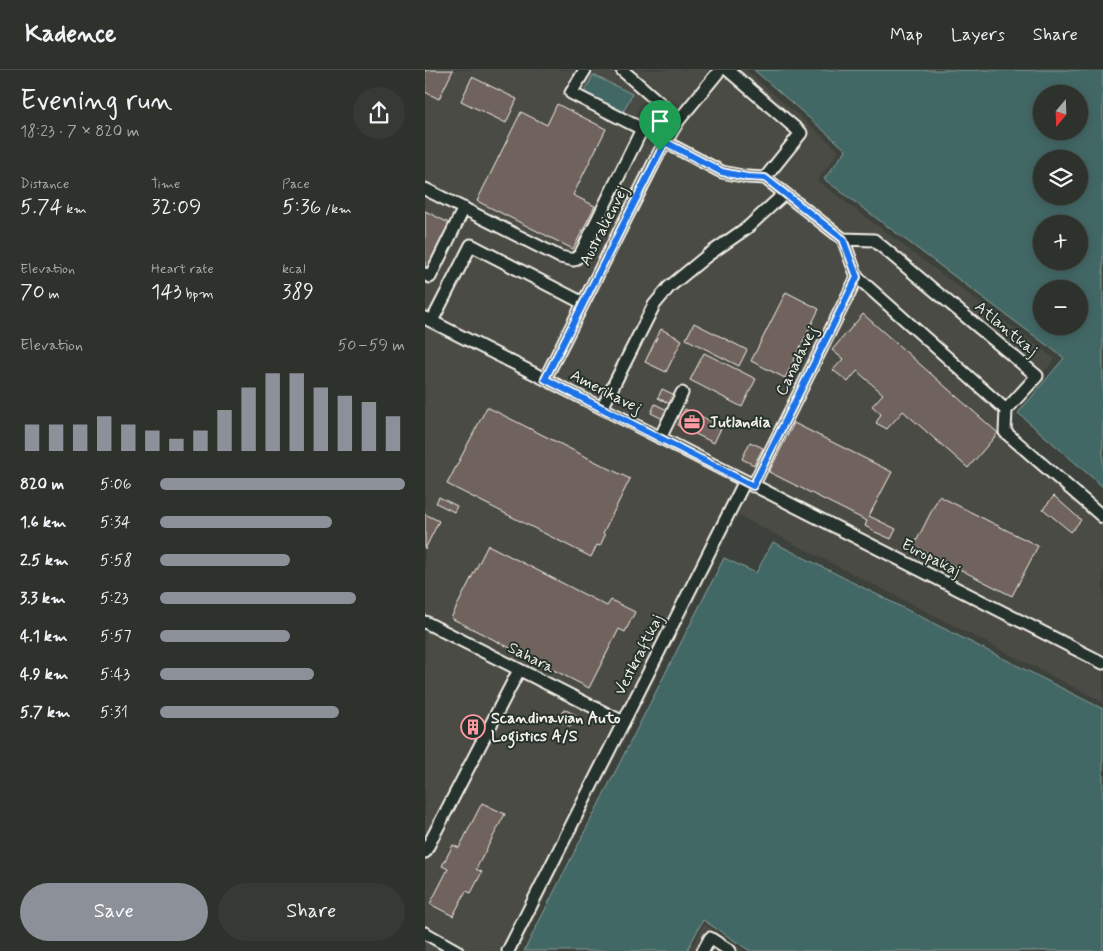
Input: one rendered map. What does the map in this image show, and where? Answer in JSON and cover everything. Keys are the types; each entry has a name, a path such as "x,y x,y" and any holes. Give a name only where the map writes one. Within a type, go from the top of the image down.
{"street":[{"path":"425,189 560,257 574,260 580,255 642,129 571,93 585,70"},
{"path":"622,70 679,120"},
{"name":"Australienvej","path":"545,379 665,142 679,120 720,70"},
{"path":"728,70 801,133 765,178"},
{"path":"665,142 722,172 765,178 843,239 857,277 1006,410 1005,432 1103,517"},
{"path":"602,408 654,305 669,286 708,255 748,227 785,194"},
{"path":"425,274 431,277 464,208"},
{"name":"Atlantkaj","path":"843,239 875,240 1037,376 1006,410"},
{"path":"428,320 471,245 583,303"},
{"name":"Canadavej","path":"749,484 857,277"},
{"name":"Amerikavej","path":"428,320 749,484"},
{"path":"660,438 682,393"},
{"name":"Europakaj","path":"749,484 1103,663"},
{"name":"Vestkraftkaj","path":"508,951 608,756 623,722 749,484"},
{"name":"Sahara","path":"425,622 623,722"},
{"path":"425,852 519,670"},
{"path":"425,933 457,951"},
{"path":"703,951 710,938 730,951"}],"shaded area":[{"path":"425,70 746,70 839,151 817,181 1055,359 1009,413 998,433 1103,524 1103,702 738,515 518,951 425,951"},
{"path":"704,924 744,951 690,951"}],"water":[{"path":"754,70 1103,70 1103,487 1018,413 1064,358 1033,335 1088,335 1088,280 1033,280 1033,335 824,179 846,150"},
{"path":"593,75 632,94 623,112 584,93"},
{"path":"773,542 1103,709 1103,951 750,951 703,920 687,951 524,951 724,558 756,573"}],"building":[{"path":"425,70 453,70 439,99 425,92"},
{"path":"472,77 517,99 506,123 461,101"},
{"path":"557,104 606,129 573,195 595,206 573,249 477,201 521,112 547,125"},
{"path":"425,211 451,224 428,269 425,267"},
{"path":"786,292 819,309 785,378 751,361"},
{"path":"863,314 998,433 968,468 903,411 887,429 876,423 881,414 872,406 883,394 857,371 848,382 833,370 843,359 832,350"},
{"path":"694,323 747,350 739,366 686,339"},
{"path":"661,329 682,340 666,372 645,362"},
{"path":"704,353 756,379 742,407 690,380"},
{"path":"662,389 675,395 670,404 658,398"},
{"path":"655,404 667,410 663,419 651,413"},
{"path":"487,407 630,479 603,533 605,535 600,546 597,545 591,557 447,484"},
{"path":"685,409 722,426 714,443 677,425"},
{"path":"794,423 892,472 869,516 896,529 891,539 865,526 867,521 769,472"},
{"path":"750,442 763,448 754,465 742,459"},
{"path":"939,496 1038,546 1012,596 914,546"},
{"path":"1054,496 1081,520 1071,532 1043,509"},
{"path":"439,497 457,506 454,512 436,503"},
{"path":"425,514 439,521 425,549"},
{"path":"488,545 607,606 611,600 635,612 625,632 619,629 589,688 451,618"},
{"path":"564,709 576,715 570,726 558,720"},
{"name":"Scandinavian Auto Logistics A/S","path":"472,717 481,722 474,736 465,731"},
{"path":"482,803 505,814 476,869 482,872 471,893 466,891 453,916 430,904 448,869 442,866 453,845 459,848"}],"place":[{"name":"Jutlandia","path":"692,422"},
{"name":"Scandinavian Auto Logistics A/S","path":"473,727"}],"route":[{"path":"665,142 722,172 765,178 843,239 857,277 753,486 545,379 660,151 665,142"}]}
